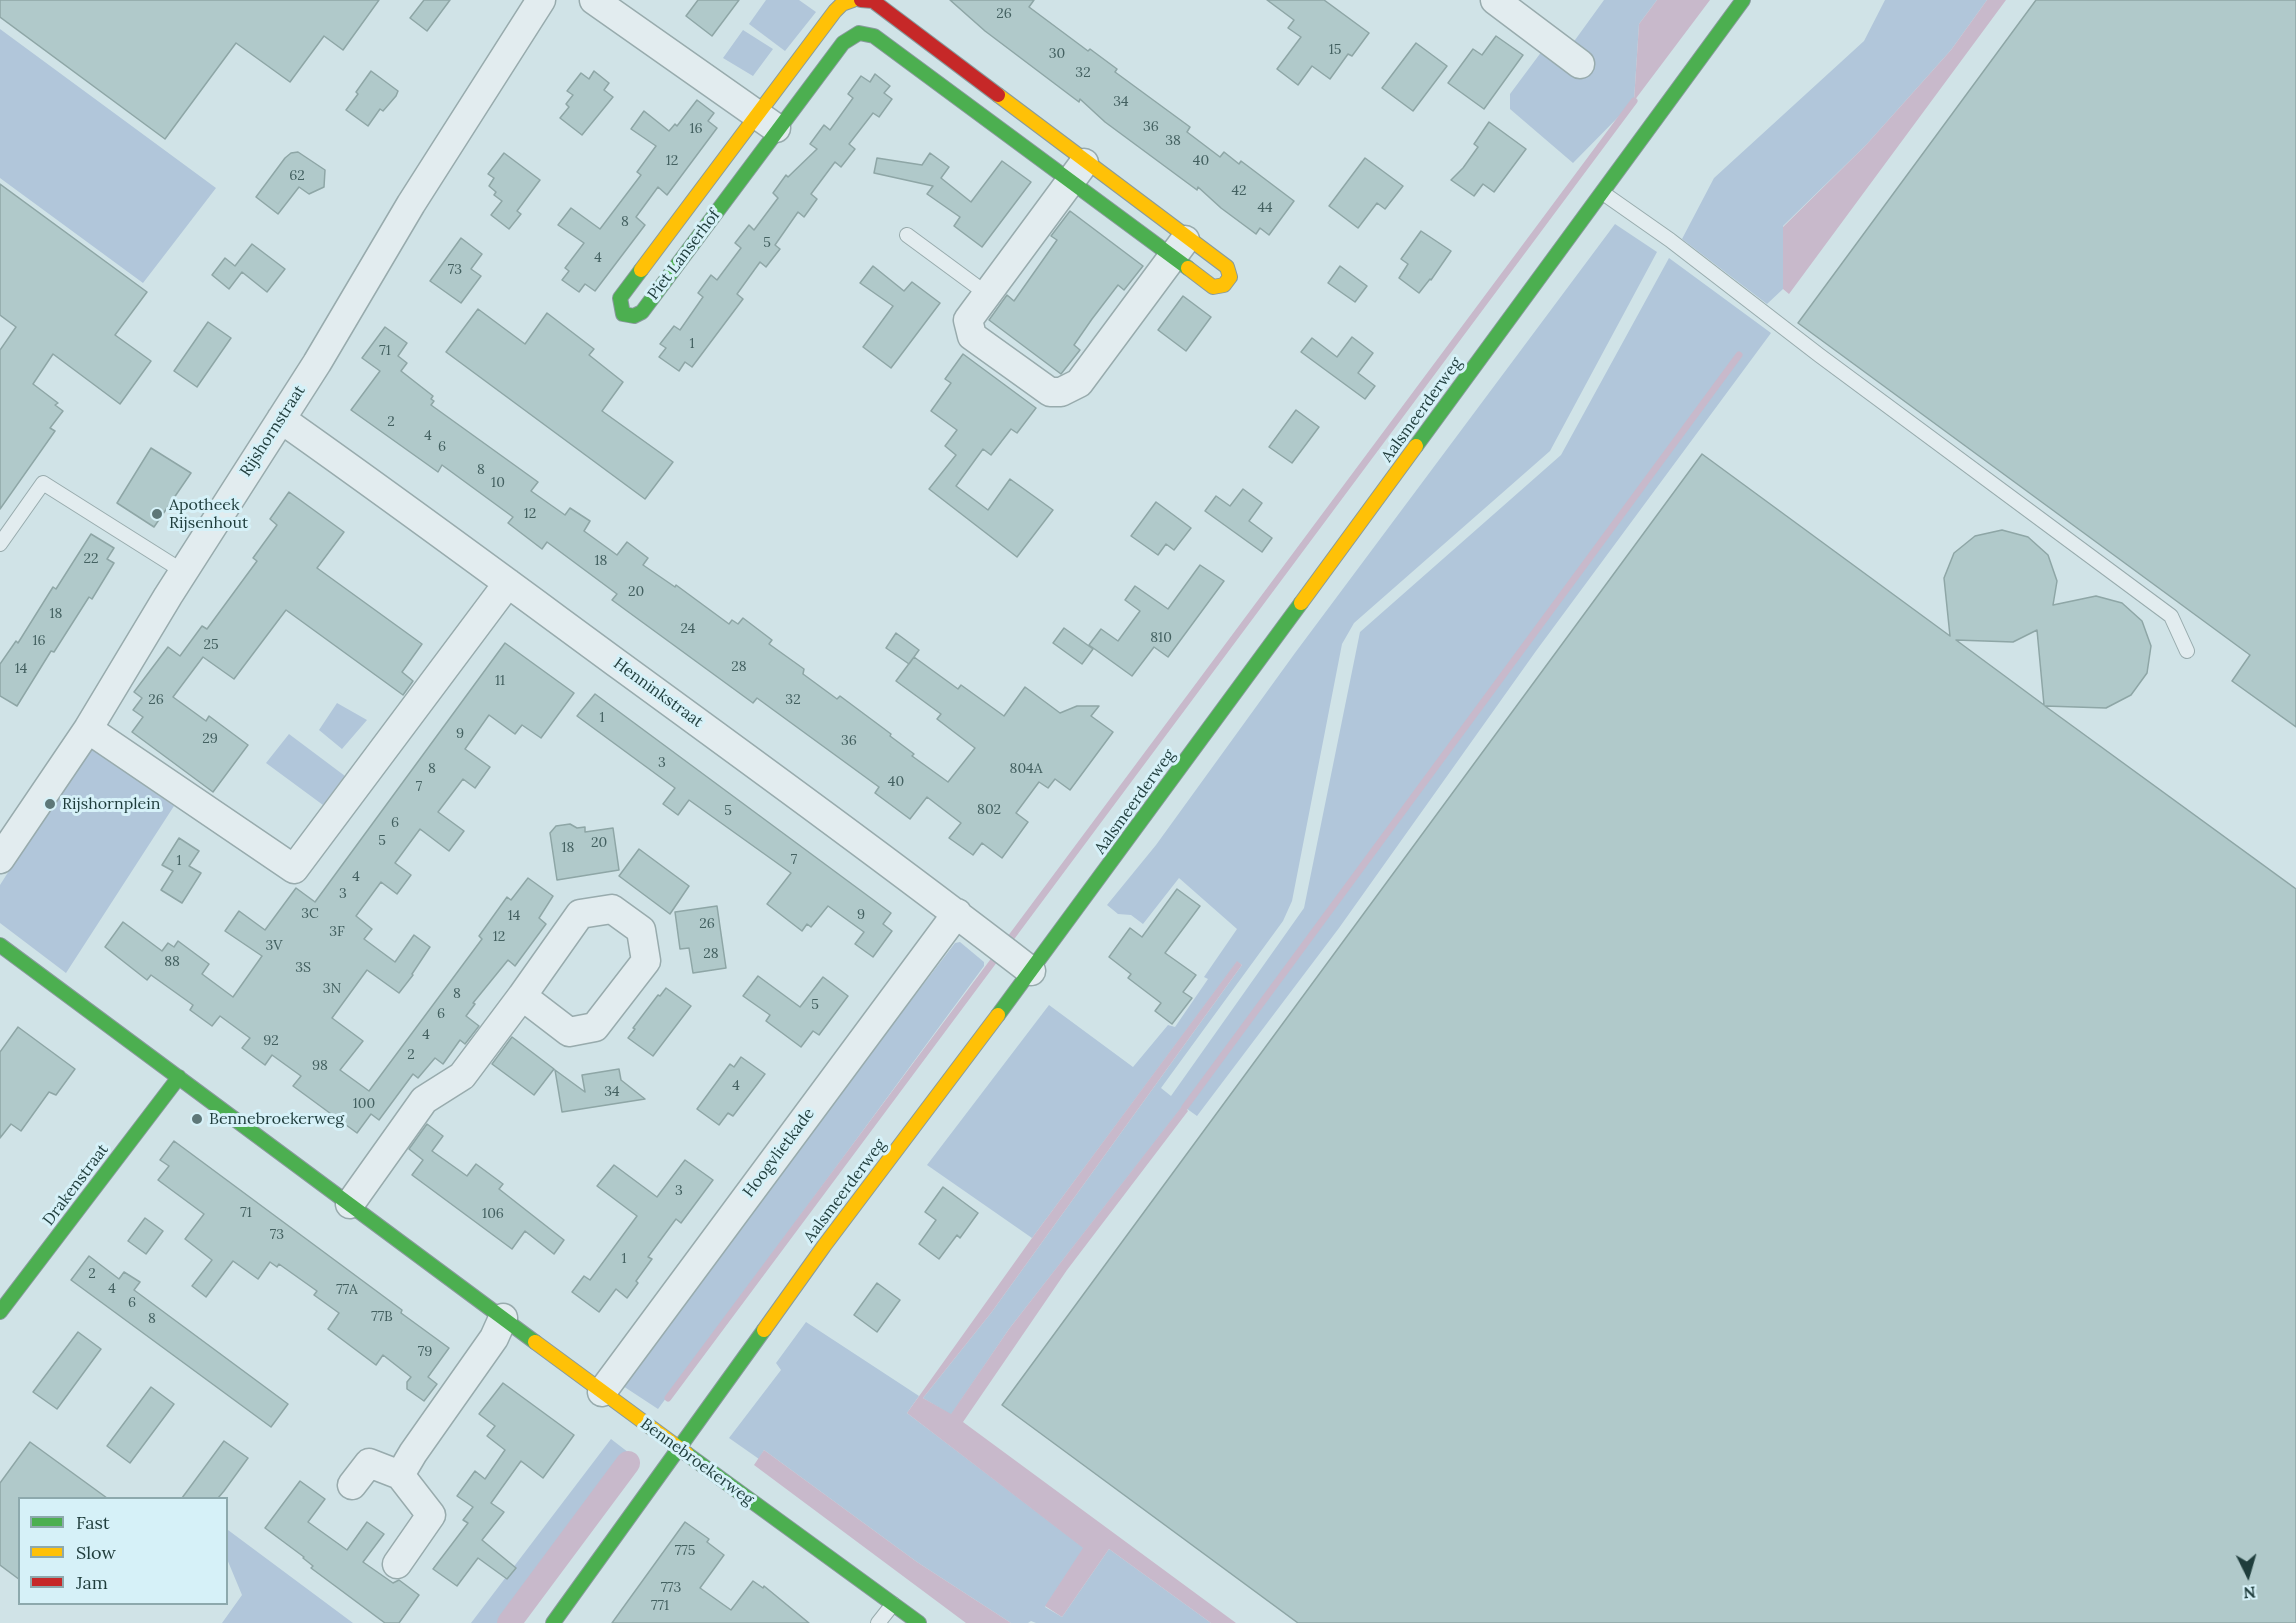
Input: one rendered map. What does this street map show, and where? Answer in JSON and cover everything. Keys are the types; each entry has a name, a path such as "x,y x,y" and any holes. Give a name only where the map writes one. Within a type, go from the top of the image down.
{"street":[{"name":"Rijshornstraat","path":"0,859 88,729 281,419 411,204 541,0"},
{"path":"594,0 767,122"},
{"path":"861,0 873,1 1078,171 1180,248"},
{"path":"1495,0 1580,64"},
{"name":"Aalsmeerderweg","path":"553,1623 824,1246 1013,957 1603,193 1743,0"},
{"name":"Piet Lanserhof","path":"842,4 767,122 642,312 634,316 624,314 620,298 676,225 767,122 843,44 859,33 842,4"},
{"path":"859,33 874,36 1078,171 1180,248"},
{"path":"1078,171 968,320 972,336 1050,392 1061,392 1079,383 1180,248"},
{"name":"Henninkstraat","path":"281,419 957,913 1013,957"},
{"path":"88,729 294,869 508,583"},
{"path":"350,1204 424,1100 462,1076 580,914 612,909 640,930 646,961 596,1027 569,1032 522,996"},
{"name":"Hoogvlietkade","path":"602,1392 957,913"},
{"name":"Bennebroekerweg","path":"0,945 602,1392 919,1623"},
{"name":"Drakenstraat","path":"0,1312 179,1077"},
{"path":"400,1475 412,1453 494,1338 503,1318"},
{"path":"352,1485 369,1463 400,1475 431,1515 397,1564"}],"lane":[{"path":"1603,193 1670,240 1819,355 2171,616 2187,651"},
{"path":"907,235 987,294"},
{"path":"0,544 43,483 184,572"},
{"path":"878,1623 893,1604"}],"shaded area":[{"path":"766,0 799,0 816,12 785,51 749,24"},
{"path":"1604,0 1657,0 1639,24 1634,101 1573,163 1510,109 1510,94 1545,47 1562,58"},
{"path":"1657,0 1710,0 1634,101 1639,24"},
{"path":"1885,0 1987,0 1951,50 1866,145 1783,226 1783,289 1767,304 1682,239 1714,178 1864,41"},
{"path":"1987,0 2006,0 1789,294 1783,289 1783,227 1866,145 1951,50"},
{"path":"0,29 216,188 143,283 0,178"},
{"path":"743,30 773,49 753,76 723,58"},
{"path":"1615,224 1657,252 1550,451 1354,623 1342,644 1292,901 1283,921 1161,1088 1171,1096 1304,908 1360,632 1561,455 1669,258 1771,333 1536,651 1339,928 1197,1116 1183,1106 1009,1329 951,1415 923,1398 991,1313 1242,965 1237,962 1032,1238 927,1165 1049,1005 1133,1067 1168,1025 1175,1027 1208,979 1204,977 1237,929 1179,878 1143,924 1131,915 1118,914 1107,905 1156,845 1295,653"},
{"path":"337,703 367,720 342,749 319,730"},
{"path":"289,734 345,776 323,805 266,763"},
{"path":"94,750 174,806 66,973 0,923 0,885 85,751"},
{"path":"960,942 984,962 984,966 658,1409 623,1386 886,1033 955,943"},
{"path":"1237,961 1242,965 991,1313 923,1398 951,1414 1009,1329 1183,1105 1188,1111 1067,1270 963,1422 1236,1623 1211,1623 1109,1549 1062,1617 1045,1606 1083,1548 907,1413 1032,1238"},
{"path":"806,1322 919,1396 907,1413 1084,1548 1045,1607 1062,1617 1109,1549 1211,1623 1036,1623 1031,1621 1011,1623 917,1562 764,1450 759,1459 729,1438 781,1370 776,1363"},
{"path":"611,1439 633,1456 511,1623 471,1623"},
{"path":"764,1450 917,1562 1011,1623 966,1623 754,1465"},
{"path":"228,1530 353,1623 222,1623 242,1595 228,1561"}],"building":[{"path":"0,0 379,0 343,50 324,36 290,82 236,43 165,139 0,17"},
{"path":"424,0 450,0 427,31 410,18"},
{"path":"698,0 739,0 712,36 686,16"},
{"path":"950,0 1034,0 1029,7 1088,51 1090,49 1117,69 1115,72 1190,127 1187,132 1220,157 1224,152 1239,164 1241,161 1294,201 1269,235 1260,228 1256,234 1221,208 1198,187 1197,190 1105,122 1080,99 1079,102 985,31"},
{"path":"1267,0 1324,0 1369,33 1352,56 1348,54 1330,79 1312,66 1298,85 1277,69 1301,37 1288,28 1294,20"},
{"path":"2036,0 2296,0 2296,727 2232,681 2250,655 1798,323"},
{"path":"1496,36 1523,55 1484,109 1448,83 1473,49 1482,55"},
{"path":"1416,43 1447,66 1413,111 1382,88"},
{"path":"371,71 398,91 383,111 380,109 368,126 346,110"},
{"path":"594,71 609,83 604,90 613,97 582,135 560,118 569,107 566,104 573,95 567,91 581,73 589,79"},
{"path":"875,74 890,86 884,93 892,99 879,117 873,113 849,144 855,149 841,167 835,162 811,194 817,199 804,217 798,212 775,245 780,249 766,267 760,262 737,294 743,299 692,367 685,362 679,371 659,357 666,348 660,344 674,326 680,330 703,297 698,293 711,275 717,280 741,248 735,243 749,225 754,230 778,198 773,193 786,175 788,177 817,149 810,144 824,125 830,130 853,98 848,94 861,76 870,82"},
{"path":"697,100 714,113 708,121 717,128 667,195 658,187 636,217 645,225 595,291 585,284 579,292 562,280 569,271 565,268 584,243 558,225 571,208 600,229 641,175 637,172 656,146 631,129 644,111 669,131 675,124 677,126"},
{"path":"1489,122 1526,149 1494,192 1483,184 1474,196 1451,180 1478,147 1474,144"},
{"path":"298,152 325,170 324,187 309,194 299,187 278,214 256,197 285,158 291,153"},
{"path":"504,153 540,180 517,211 521,214 509,229 491,215 502,201 494,195 496,192 489,186 494,178 488,174"},
{"path":"930,153 949,167 941,178 971,202 1002,161 1031,182 982,247 954,226 960,217 927,194 933,186 874,173 877,158 922,165"},
{"path":"1365,158 1403,186 1385,209 1377,203 1358,228 1329,206"},
{"path":"0,184 147,292 115,335 151,361 120,404 53,354 33,384 58,403 55,405 63,411 50,428 55,431 0,509 0,350 16,327 0,315"},
{"path":"1070,211 1143,266 1124,290 1118,285 1092,319 1074,345 1080,350 1061,374 989,320 1007,295 1014,301 1057,240 1051,236"},
{"path":"1421,231 1451,251 1419,293 1399,278 1408,264 1401,259"},
{"path":"461,238 482,254 471,269 481,276 461,303 430,281"},
{"path":"252,244 285,269 267,292 242,272 229,289 212,275 225,258 235,266"},
{"path":"873,266 904,291 912,282 940,303 891,368 863,347 893,306 860,283"},
{"path":"1340,266 1367,286 1355,302 1328,283"},
{"path":"1183,296 1211,317 1186,351 1158,330"},
{"path":"478,309 525,344 547,313 594,349 589,355 623,382 602,411 673,462 645,499 446,352"},
{"path":"208,322 231,338 197,387 174,371"},
{"path":"385,327 407,343 398,356 407,363 401,371 433,396 431,399 434,401 431,405 538,482 531,491 565,515 570,508 590,521 584,531 617,555 627,542 648,558 643,565 675,587 676,585 729,624 732,620 738,624 743,618 772,640 769,644 804,669 803,674 837,699 840,696 891,734 890,736 914,754 912,756 948,782 975,748 937,719 941,714 896,681 914,657 958,689 961,685 1004,716 1025,687 1060,713 1077,706 1099,706 1091,716 1113,732 1070,790 1055,779 1048,788 1039,782 1016,813 1028,822 1002,858 982,843 973,855 949,838 961,823 927,797 910,819 875,793 879,787 757,698 753,703 612,600 617,594 547,542 542,549 508,523 513,517 442,465 438,472 351,410 380,371 362,358"},
{"path":"1352,337 1373,353 1358,373 1375,386 1365,399 1301,352 1312,338 1337,357"},
{"path":"963,354 1036,408 1017,433 1011,429 991,455 983,449 956,486 988,510 1010,479 1053,510 1017,557 929,489 956,455 945,446 957,430 931,411 951,383 945,379"},
{"path":"1296,410 1319,427 1292,463 1269,447"},
{"path":"151,448 191,473 154,527 117,503"},
{"path":"1702,454 1950,636 1944,578 1954,553 1975,536 2002,530 2028,537 2048,555 2057,581 2053,605 2096,596 2122,603 2142,621 2151,646 2147,673 2131,695 2106,708 2045,706 2296,889 2296,1623 1298,1623 1002,1405","holes":["2037,630 2044,705 1956,640 2013,642"]},
{"path":"1243,489 1262,503 1249,521 1272,538 1262,552 1205,511 1216,496 1230,506"},
{"path":"289,492 344,532 317,568 422,644 402,672 413,681 403,695 286,610 234,679 203,657 173,697 206,721 209,716 248,745 213,792 132,732 143,717 133,710 142,698 134,692 168,647 180,656 202,626 207,629 257,561 253,558 277,525 270,519"},
{"path":"1156,502 1191,528 1174,550 1166,544 1158,555 1131,536"},
{"path":"91,534 114,548 107,559 114,563 92,599 89,597 54,652 51,651 17,706 0,696 0,664 16,641 18,643 53,587 56,589"},
{"path":"1200,565 1224,581 1168,657 1154,647 1132,676 1089,645 1101,629 1118,641 1140,611 1125,600 1135,586 1168,609"},
{"path":"1064,628 1093,649 1082,664 1053,643"},
{"path":"896,633 919,650 909,664 886,648"},
{"path":"505,643 574,693 541,738 522,725 515,734 489,715 465,749 490,767 475,788 463,779 438,812 464,831 449,851 420,829 395,863 411,875 397,894 381,882 356,916 372,929 364,939 395,962 414,935 430,947 399,993 367,970 332,1018 363,1041 340,1070 369,1091 482,939 479,936 507,897 511,900 528,878 553,896 539,918 546,924 515,966 508,960 473,1003 475,1004 466,1016 479,1026 465,1044 460,1040 443,1064 435,1058 418,1078 413,1074 379,1120 371,1114 357,1133 293,1086 301,1076 272,1055 265,1065 242,1048 250,1038 220,1016 212,1026 190,1010 193,1005 151,975 147,980 105,947 123,922 162,951 168,943 174,947 178,941 209,964 202,974 233,997 262,956 225,931 239,911 265,930 296,888 315,902"},
{"path":"595,694 891,913 883,924 892,931 873,957 855,944 864,932 828,906 811,927 807,924 802,931 767,904 791,873 689,800 678,815 663,804 675,788 577,716"},
{"path":"570,824 577,828 585,827 585,832 613,828 619,870 557,880 550,833 556,826"},
{"path":"179,838 199,851 189,866 201,873 182,903 161,890 173,871 162,865"},
{"path":"639,849 689,886 670,914 619,876"},
{"path":"1177,889 1200,906 1165,953 1196,975 1183,992 1192,998 1172,1024 1155,1011 1161,1003 1128,978 1131,974 1109,957 1130,928 1142,937"},
{"path":"717,906 726,968 693,973 689,948 680,949 675,912"},
{"path":"758,976 800,1007 823,977 848,996 819,1035 813,1031 801,1047 766,1021 770,1015 743,996"},
{"path":"666,988 691,1006 653,1056 628,1038 658,995 660,996"},
{"path":"18,1027 75,1069 56,1095 49,1092 21,1131 11,1124 0,1138 0,1052"},
{"path":"512,1037 554,1069 534,1095 492,1064"},
{"path":"741,1057 765,1074 733,1116 728,1113 719,1125 697,1109 730,1064 734,1067"},
{"path":"619,1069 621,1080 645,1099 562,1112 555,1070 585,1092 582,1075"},
{"path":"427,1124 443,1136 432,1151 467,1176 476,1164 503,1184 499,1189 564,1240 554,1254 525,1231 512,1249 412,1175 423,1160 409,1149"},
{"path":"174,1141 402,1310 401,1313 449,1348 428,1377 437,1384 424,1401 407,1389 407,1382 411,1377 383,1355 376,1365 328,1329 339,1313 314,1295 317,1291 279,1264 277,1267 270,1262 258,1279 233,1261 206,1297 192,1286 212,1260 185,1239 204,1214 158,1180 169,1166 160,1160"},
{"path":"685,1160 713,1180 681,1223 676,1219 648,1257 652,1259 627,1298 616,1289 599,1312 572,1292 584,1276 590,1280 637,1216 597,1186 614,1165 657,1197"},
{"path":"943,1187 978,1213 960,1238 957,1235 939,1259 919,1244 936,1220 925,1212"},
{"path":"145,1218 163,1231 146,1254 128,1241"},
{"path":"89,1256 119,1279 124,1272 140,1282 134,1290 288,1404 271,1427 71,1280"},
{"path":"877,1283 900,1300 877,1332 854,1315"},
{"path":"78,1332 101,1349 57,1409 33,1392"},
{"path":"503,1383 574,1435 543,1478 521,1461 491,1503 504,1512 482,1540 516,1568 507,1579 478,1558 457,1586 433,1569 468,1523 463,1520 473,1507 457,1496 475,1471 485,1479 505,1450 487,1436 495,1426 479,1414"},
{"path":"151,1387 174,1404 130,1463 107,1446"},
{"path":"224,1441 248,1458 219,1497 183,1497"},
{"path":"30,1442 106,1497 18,1497 18,1578 0,1565 0,1483"},
{"path":"300,1481 325,1499 308,1522 347,1550 367,1522 384,1534 363,1562 393,1583 399,1580 419,1595 399,1623 385,1623 311,1568 313,1566 304,1557 265,1528"},
{"path":"685,1522 709,1539 707,1542 724,1555 700,1588 731,1610 753,1581 763,1588 764,1586 809,1623 612,1623"}],"waterway":[{"path":"1007,943 1634,101"},
{"path":"1185,1107 1739,355"},
{"path":"668,1398 998,955"},
{"path":"509,1623 628,1463"}],"traffic: fast":[{"path":"1416,446 1743,0"},
{"path":"641,270 620,298 623,314 634,316 642,312 843,43 859,33 874,36 1188,268"},
{"path":"998,1015 1301,603"},
{"path":"0,945 535,1342"},
{"path":"0,1312 179,1077"},
{"path":"553,1623 764,1330"},
{"path":"687,1454 919,1623"}],"traffic: slow":[{"path":"641,270 835,11 842,4 853,0"},
{"path":"998,95 1227,267 1230,277 1224,285 1213,287 1188,268"},
{"path":"1301,603 1416,446"},
{"path":"764,1330 824,1246 998,1015"},
{"path":"535,1342 687,1454"}],"traffic: jam":[{"path":"861,0 873,1 998,95"}],"place":[{"name":"Apotheek Rijsenhout","path":"157,514"},
{"name":"Rijshornplein","path":"50,804"},
{"name":"Bennebroekerweg","path":"197,1119"}]}
